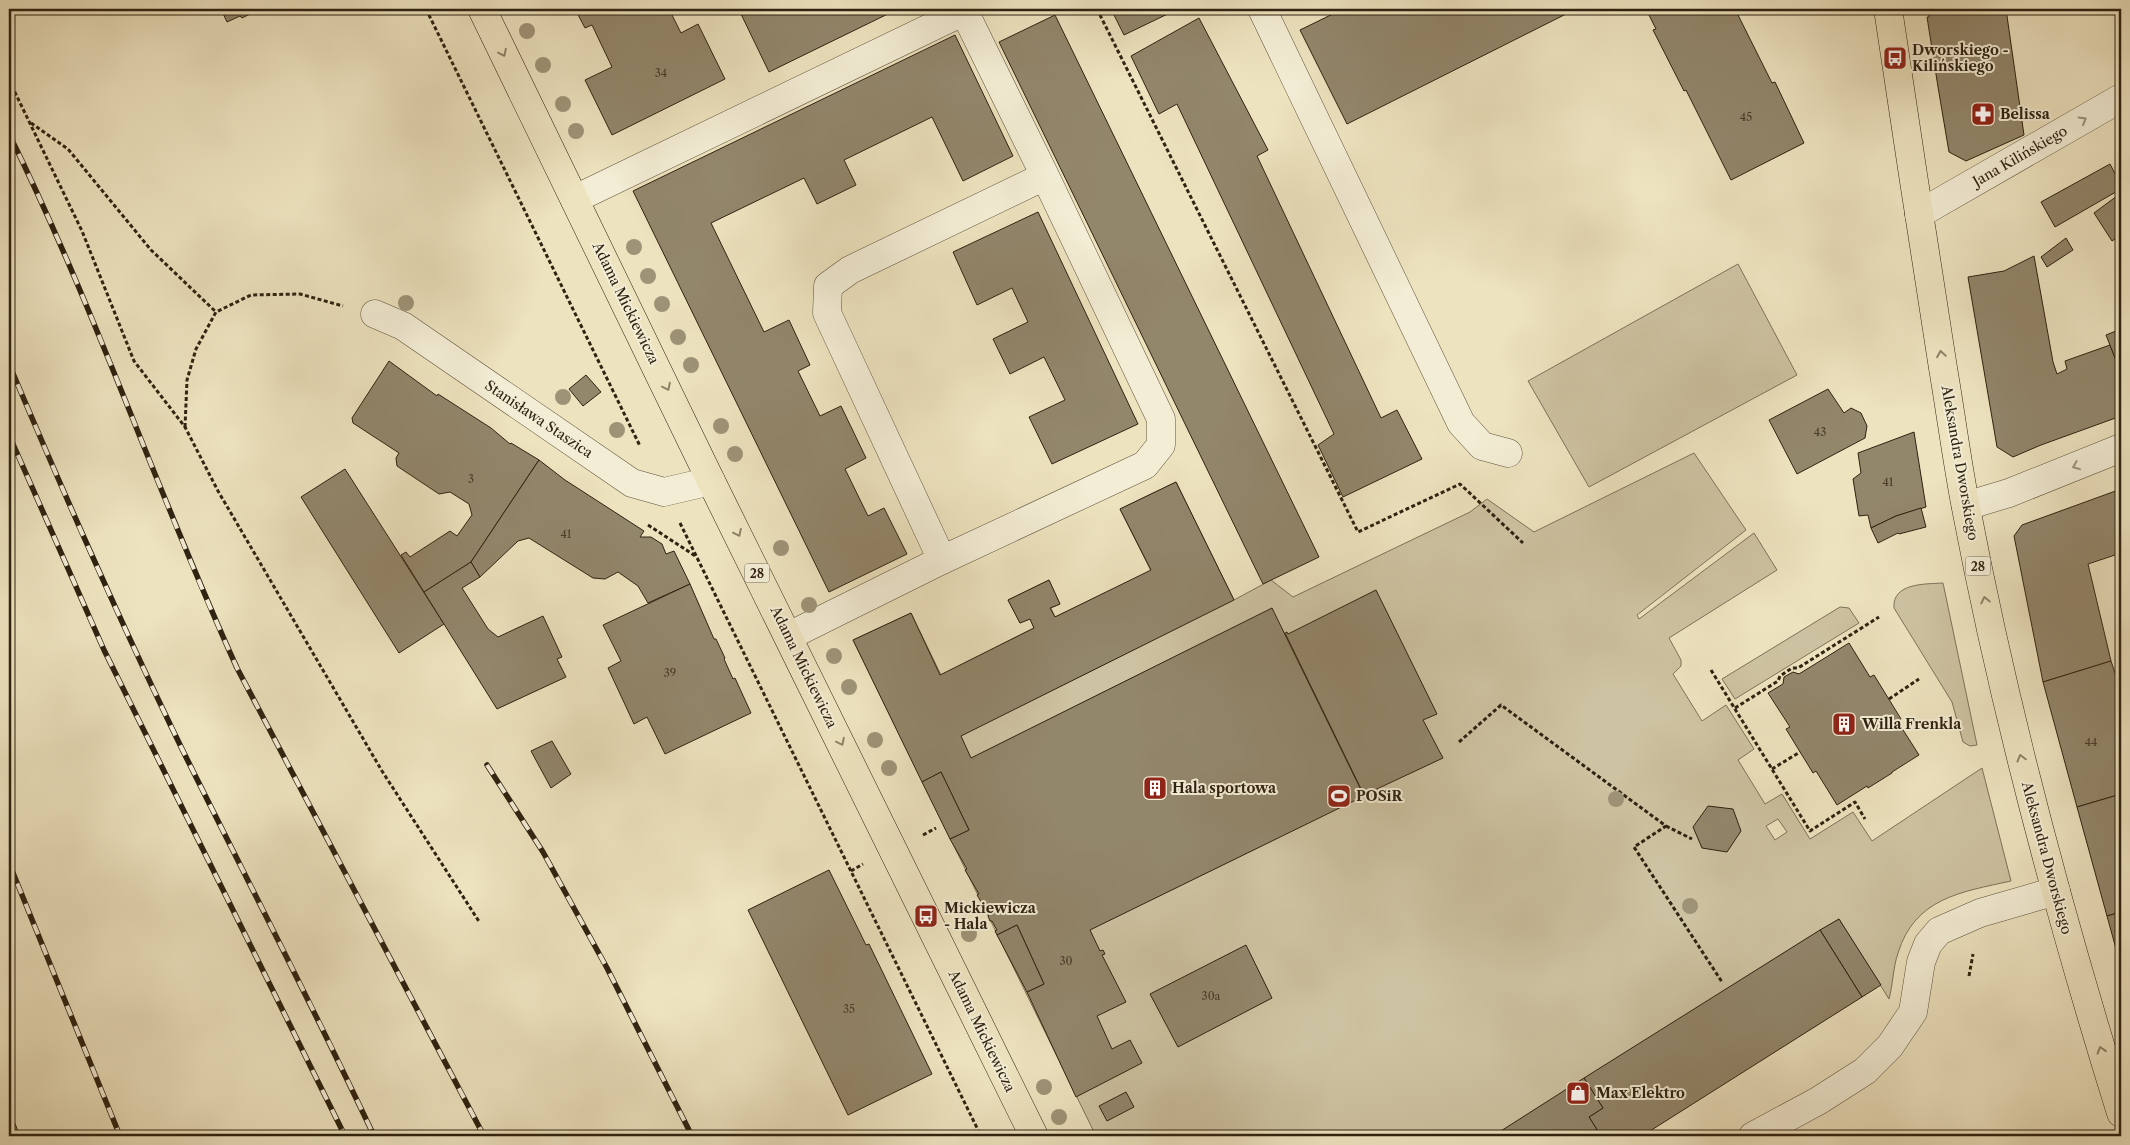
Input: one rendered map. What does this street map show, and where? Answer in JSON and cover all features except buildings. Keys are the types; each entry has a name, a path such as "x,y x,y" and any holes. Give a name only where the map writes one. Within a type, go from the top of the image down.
{"main road":[{"name":"Adama Mickiewicza","path":"482,9 711,481 1034,1136"},
{"name":"Aleksandra Dworskiego","path":"1888,9 1966,506 2013,726 2078,975 2121,1113"}],"street":[{"path":"1262,9 1461,423 1482,446 1508,453"},
{"path":"575,200 966,10 1161,419 1161,444 1145,465 942,560 789,636"},
{"name":"Jana Kilińskiego","path":"1919,214 2121,98"},
{"path":"942,560 827,313 828,286 850,270 1045,176"},
{"name":"Stanisława Staszica","path":"375,314 403,326 632,483 664,492 711,481"},
{"path":"1966,506 2009,493 2121,448"},
{"path":"1753,1136 1818,1101 1865,1071 1890,1046 1913,1012 1920,962 1928,944 1939,931 1980,912 2056,891"}],"path":[{"path":"426,9 638,441"},
{"path":"1097,9 1358,532 1460,484 1523,543"},
{"path":"9,80 82,231 134,361 185,427 218,491 382,771 480,923"},
{"path":"30,123 68,149 151,250 216,312"},
{"path":"185,427 187,380 196,349 216,312 251,295 300,294 375,314"},
{"path":"697,558 981,1136"},
{"path":"1735,708 1778,681 1780,676 1792,668 1798,668 1879,617"},
{"path":"1710,670 1810,830 1855,802 1865,819"},
{"path":"1889,699 1919,679"},
{"path":"1459,742 1501,705 1666,826 1692,839"},
{"path":"1772,769 1800,752"},
{"path":"1666,826 1634,847 1722,982"},
{"path":"1969,976 1974,948"}],"shaded area":[{"path":"1738,264 1797,375 1589,487 1528,381"},
{"name":"POSiR","path":"1694,453 1746,530 1637,615 1639,619 1754,533 1777,570 1669,638 1681,660 1681,666 1673,674 1702,721 1726,705 1754,749 1738,760 1765,804 1782,794 1810,839 1853,812 1872,841 1982,768 2011,881 1975,889 1942,900 1916,920 1906,935 1898,953 1889,999 1839,919 1495,1136 1096,1136 853,640 911,613 941,675 1034,628 1030,619 1020,623 1008,600 1049,580 1060,604 1051,608 1055,617 1151,571 1120,509 1176,482 1234,600 1271,580 1293,597 1470,512 1487,499 1534,532","holes":["1778,819 1787,832 1775,840 1766,826"]},
{"path":"1943,583 1977,745 1970,746 1963,742 1952,702 1894,608 1898,594 1904,589 1911,586"},
{"path":"1840,607 1849,608 1859,623 1735,699 1722,679"}],"railway":[{"path":"9,134 70,266 180,535 237,668 484,1136"},
{"path":"9,364 93,559 137,655 374,1136"},
{"path":"9,435 104,650 345,1136"},
{"path":"487,765 543,852 607,968 692,1136"},
{"path":"9,863 120,1136"}],"place":[{"name":"Dworskiego - Kilińskiego","path":"1895,58"},
{"name":"Belissa","path":"1983,114"},
{"name":"Willa Frenkla","path":"1844,724"},
{"name":"Hala sportowa","path":"1155,788"},
{"name":"POSiR","path":"1339,796"},
{"name":"Mickiewicza - Hala","path":"926,916"},
{"name":"Max Elektro","path":"1578,1093"}]}
